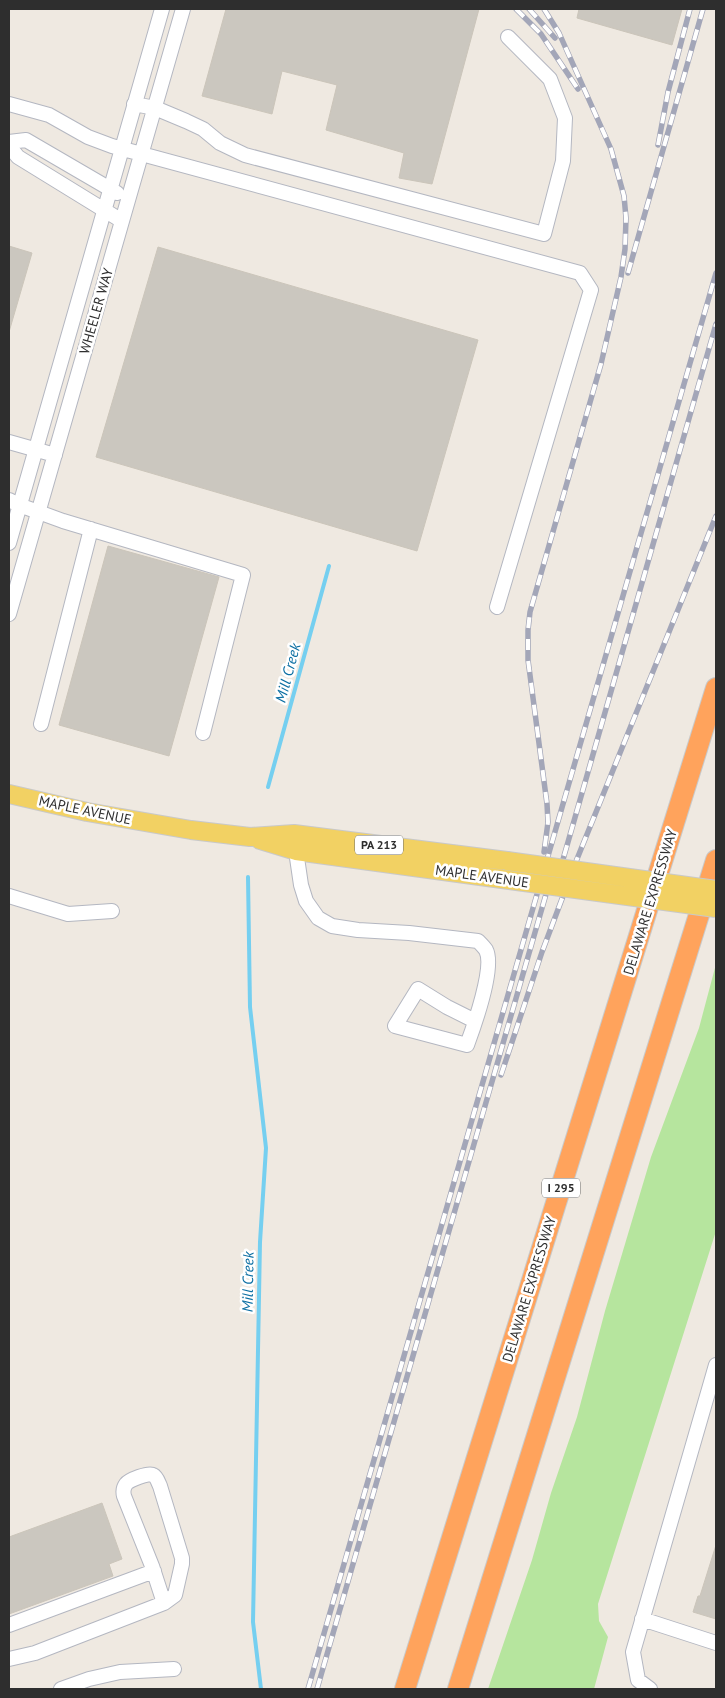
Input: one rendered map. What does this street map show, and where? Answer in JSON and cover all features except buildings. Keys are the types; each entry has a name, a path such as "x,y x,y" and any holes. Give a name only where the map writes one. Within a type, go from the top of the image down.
{"highway":[{"name":"DELAWARE EXPRESSWAY","path":"405,1689 716,688"},
{"path":"458,1689 716,860"}],"main road":[{"name":"MAPLE AVENUE","path":"9,794 144,822 250,837 296,851 716,908"},
{"name":"MAPLE AVENUE","path":"250,837 294,834 716,890"}],"street":[{"name":"WHEELER WAY","path":"9,543 14,503 36,450 162,9"},
{"name":"WHEELER WAY","path":"9,614 183,9"},
{"path":"134,104 155,108 202,129 220,144 244,154 544,234 563,162 565,118 550,79 508,37"},
{"path":"142,79 162,84"},
{"path":"9,104 49,115 88,137 122,148 580,273 591,290 497,607"},
{"path":"9,142 26,140 128,200"},
{"path":"9,146 18,157 122,222"},
{"path":"9,442 55,455"},
{"path":"14,503 38,513 243,575 202,733"},
{"path":"41,724 91,529"},
{"path":"296,851 301,885 306,901 318,918 332,926 478,941 486,951 489,966 475,1021 467,1045 395,1026 418,989 475,1021"},
{"path":"9,896 68,914 112,911"},
{"path":"650,1689 638,1680 633,1652 716,1365"},
{"path":"9,1660 35,1653 164,1603 175,1595 182,1558 160,1486 155,1476 146,1474 126,1483 123,1489 164,1603"},
{"path":"9,1625 154,1571"},
{"path":"642,1619 716,1643"},
{"path":"61,1689 89,1679 120,1672 174,1669"}],"green space":[{"path":"716,964 716,1231 598,1604 599,1621 608,1637 594,1689 488,1689 532,1560 551,1493 577,1417 605,1311 651,1157 699,1028"}],"waterway":[{"name":"Mill Creek","path":"268,787 329,566"},
{"name":"Mill Creek","path":"248,877 250,1007 266,1148 260,1242 253,1622 261,1689"}],"railway":[{"path":"516,9 541,34 578,89"},
{"path":"529,9 555,38"},
{"path":"544,9 559,33 611,149 624,196 626,218 625,249 621,277 601,364 530,612 528,660 547,804 548,822 544,852"},
{"path":"658,145 668,92 690,9"},
{"path":"628,273 703,9"},
{"path":"308,1689 716,273"},
{"path":"558,877 716,324"},
{"path":"501,1075 542,952 577,859 716,516"},
{"path":"317,1689 555,863"}]}
